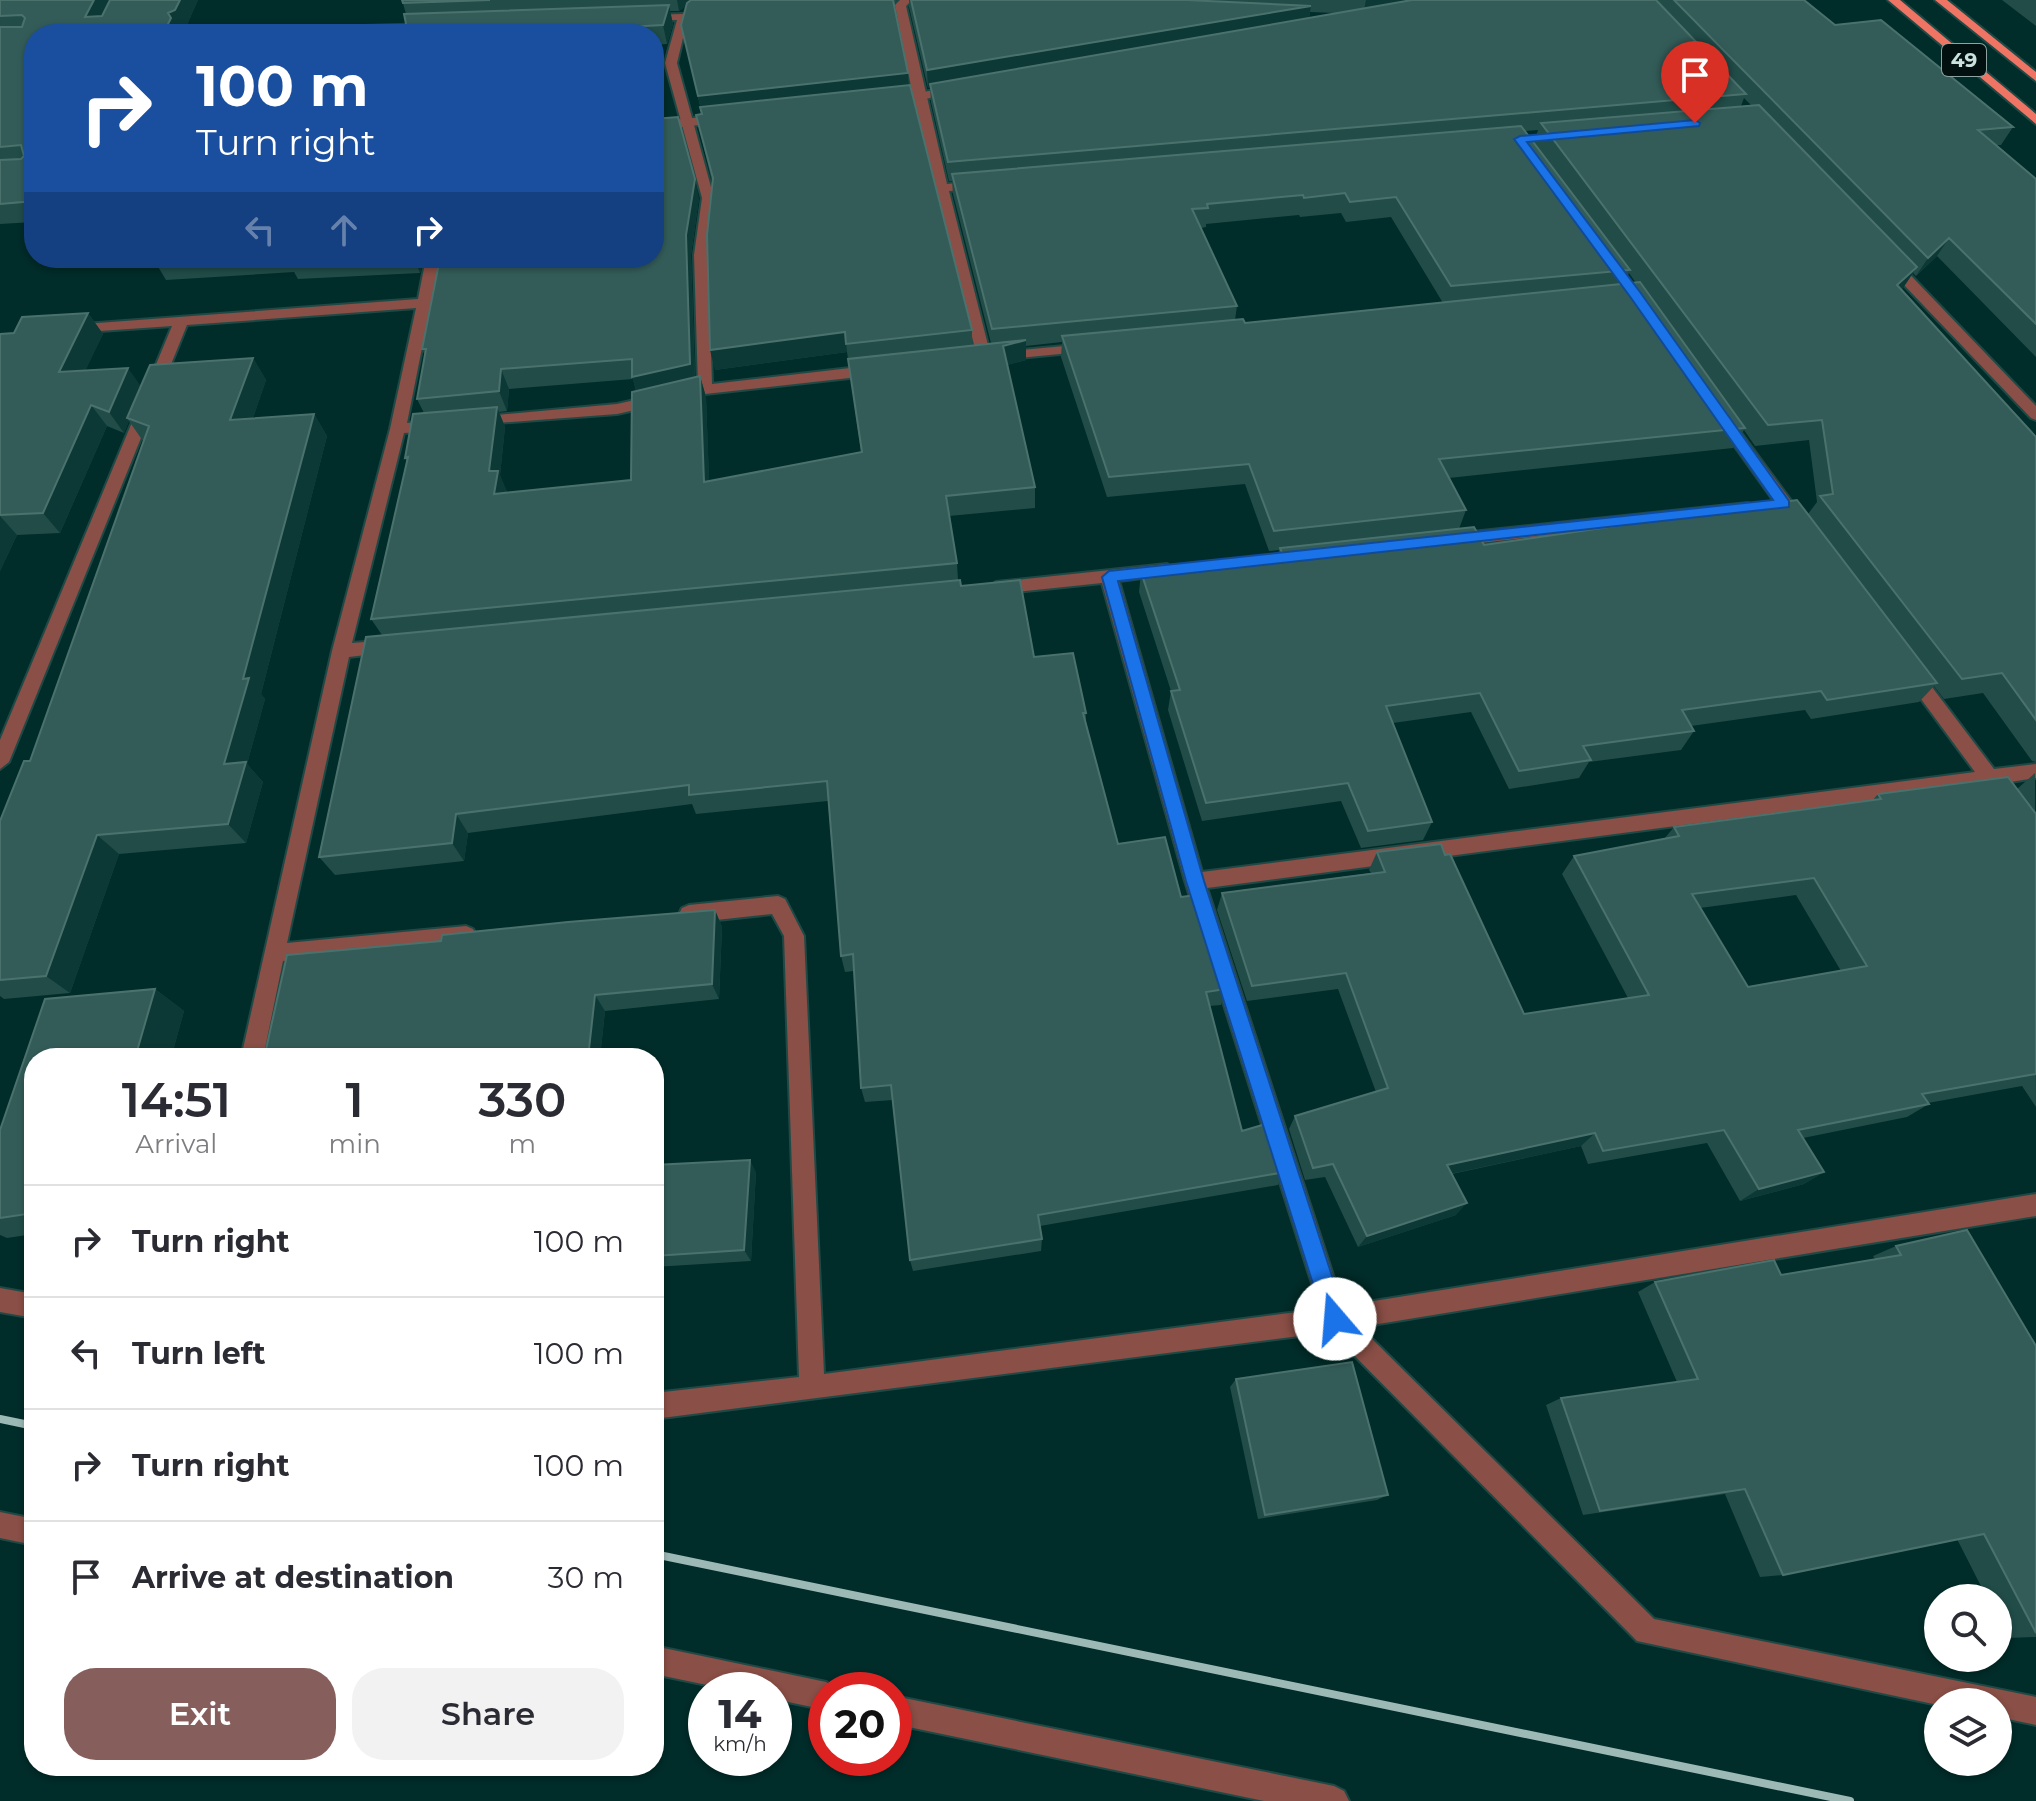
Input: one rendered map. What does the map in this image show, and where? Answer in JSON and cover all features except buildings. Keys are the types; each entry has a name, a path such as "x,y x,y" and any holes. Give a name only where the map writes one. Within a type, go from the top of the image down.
{"main road":[{"name":"49","path":"1893,0 2036,120"},
{"name":"49","path":"1940,0 2036,78"}],"street":[{"path":"907,0 900,5 919,97 943,188 976,358 1095,347"},
{"path":"637,18 683,17 696,8"},
{"path":"683,17 671,63 708,198 701,255 705,389"},
{"path":"872,103 965,90"},
{"path":"664,125 732,118"},
{"path":"943,188 990,184"},
{"path":"1884,255 2036,415"},
{"path":"254,1048 341,651 398,429 431,268"},
{"path":"60,330 422,303"},
{"path":"0,762 181,321"},
{"path":"398,429 617,409 705,389 891,368"},
{"path":"1710,399 1802,529"},
{"path":"1438,541 1784,504"},
{"path":"984,589 1188,568"},
{"path":"1109,577 1195,881 1335,1319 1647,1631 1924,1688"},
{"path":"341,651 404,645"},
{"path":"1897,653 2036,840"},
{"path":"1195,881 2036,771"},
{"path":"668,916 778,905 794,936 812,1388"},
{"path":"275,953 495,932"},
{"path":"664,1405 1335,1319 2036,1205"},
{"path":"0,1300 24,1304"},
{"path":"0,1525 24,1530"},
{"path":"664,1662 808,1692"},
{"path":"2012,1706 2036,1711"},
{"path":"912,1714 1334,1801"}],"railway":[{"path":"0,1419 24,1424"},
{"path":"664,1556 1850,1801"}],"route":[{"path":"1335,1319 1195,881 1109,577 1784,504 1636,295 1520,139 1695,123"}]}
